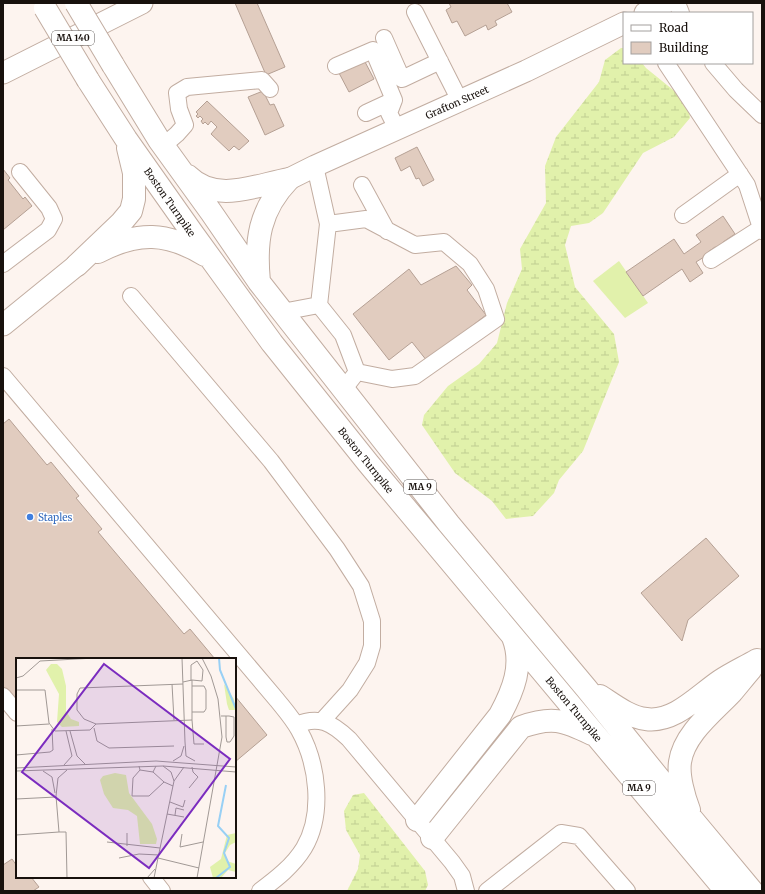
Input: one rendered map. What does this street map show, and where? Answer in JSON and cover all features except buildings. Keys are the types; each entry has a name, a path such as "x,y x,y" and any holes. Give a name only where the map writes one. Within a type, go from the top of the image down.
{"highway":[{"name":"MA 9","path":"76,3 163,146 259,282 449,524 586,688 752,891"},
{"name":"Boston Turnpike","path":"44,5 88,80 126,139 262,329 368,463 726,891"},
{"path":"77,265 132,211 134,198 134,173 126,139"},
{"path":"180,170 194,182 217,191 253,188 289,179"},
{"path":"259,282 258,252 263,218 278,190 289,179"},
{"path":"77,265 100,251 124,240 153,236 181,242 211,258"},
{"path":"417,820 504,708 518,670 517,650 513,637"},
{"path":"586,688 629,714 644,719 654,720 669,717 721,680 760,658"},
{"path":"692,819 683,792 680,762 685,747 701,723 732,692 760,658"},
{"path":"432,838 521,727 536,722 555,720 575,726 597,737"}],"main road":[{"name":"MA 140","path":"3,73 142,3"},
{"path":"647,12 665,3"},
{"name":"Grafton Street","path":"289,179 526,71 623,23"},
{"path":"3,325 77,265"}],"street":[{"path":"415,12 460,101"},
{"path":"384,38 402,79 440,61"},
{"path":"336,66 373,50 394,100 389,113 397,129"},
{"path":"667,64 747,185 762,230 711,260"},
{"path":"714,64 736,90 762,115"},
{"path":"163,146 178,134 185,125 179,109 177,93 187,87 262,80 270,89"},
{"path":"366,113 394,100"},
{"path":"315,166 328,224 319,306 342,335 357,372"},
{"path":"3,264 48,230 54,219 49,208 20,172"},
{"path":"683,215 740,174"},
{"path":"362,185 387,231"},
{"path":"328,224 366,219 415,245 444,242 470,264 486,289 496,319 415,376 392,380 357,372"},
{"path":"131,296 271,461 337,549 361,586 372,621 372,646 367,663 350,690 322,721"},
{"path":"282,312 319,306"},
{"path":"343,390 357,372"},
{"path":"3,376 9,393 284,709 296,725 305,745 313,771 316,795 315,819 308,840 298,856 285,870 260,891"},
{"path":"3,696 16,712"},
{"path":"296,725 308,721 322,721 335,727 349,739 462,876 466,891"},
{"path":"487,891 561,833 579,836 627,891"},
{"path":"152,878 162,891"}],"green space":[{"path":"623,48 623,64 643,64 688,102 690,118 674,137 643,153 603,213 589,223 571,226 565,245 575,287 614,334 619,362 583,451 559,480 554,493 533,516 506,519 492,501 455,473 422,425 424,415 448,386 479,364 497,343 507,303 522,269 520,249 546,203 545,166 556,137 599,82 605,60"},
{"path":"619,261 648,303 625,318 593,281"},
{"path":"364,793 425,871 428,885 425,891 347,891 358,869 360,855 346,830 344,811 353,795"}],"place":[{"name":"Staples","path":"30,517"}]}
